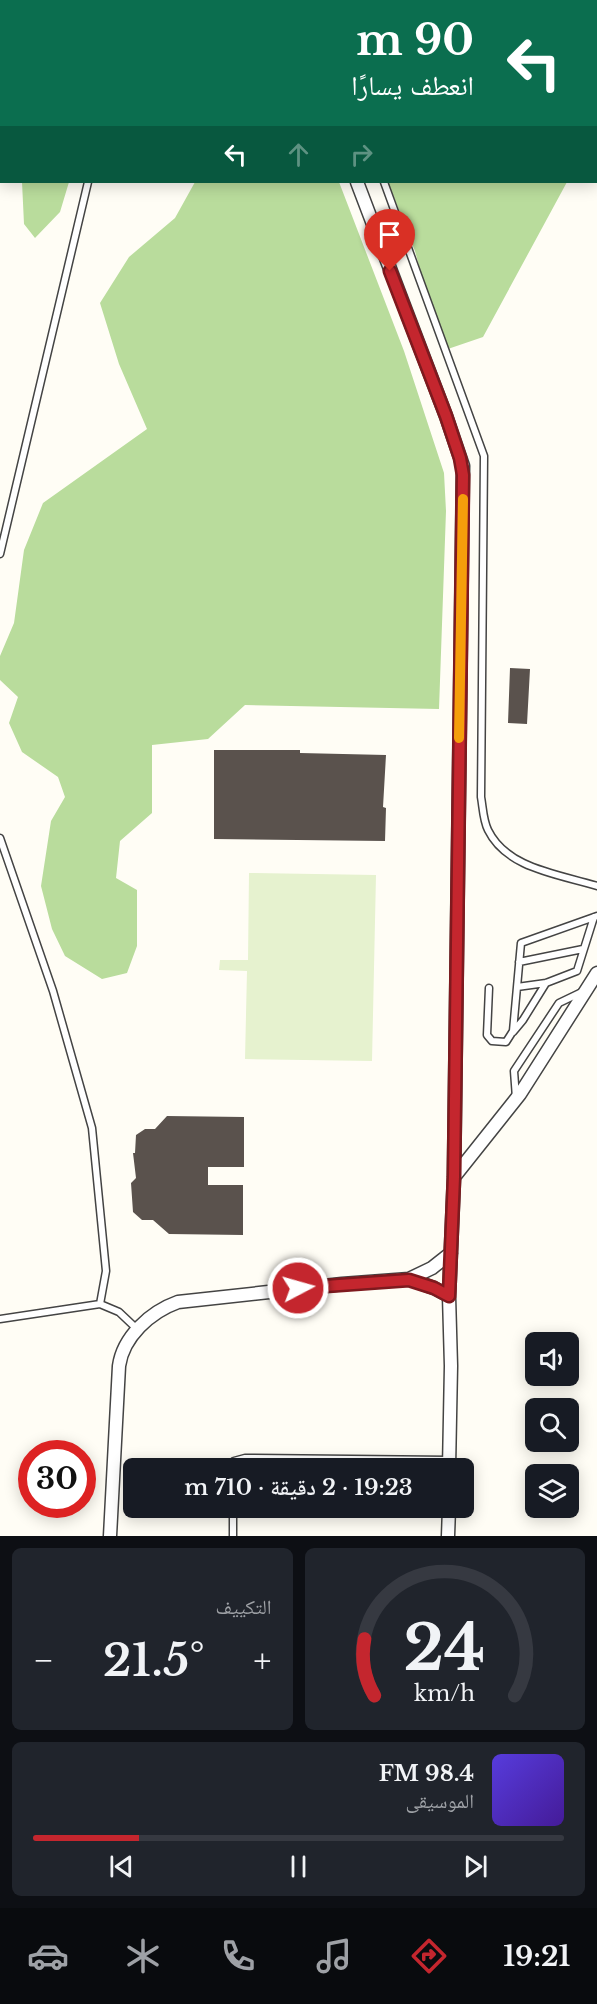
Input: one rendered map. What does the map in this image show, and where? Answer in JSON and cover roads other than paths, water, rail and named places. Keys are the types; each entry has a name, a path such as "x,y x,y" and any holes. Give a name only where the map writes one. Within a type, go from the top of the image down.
{"street":[{"path":"357,183 446,416 462,466 454,1177 449,1296 449,1458"},
{"path":"454,1177 516,1099 597,974"},
{"path":"409,1280 432,1268 451,1253"},
{"path":"110,1536 120,1356 137,1329 164,1308 178,1302 331,1285 409,1280 434,1288 449,1296"},
{"path":"448,1536 449,1518"}],"lane":[{"path":"0,554 88,183"},
{"path":"384,183 484,456 481,797 486,827 496,843 510,856 540,870 597,886"},
{"path":"0,838 53,991 92,1128 106,1271 100,1304"},
{"path":"517,987 546,983 577,971 595,917"},
{"path":"511,1035 521,943 595,917"},
{"path":"519,962 583,949"},
{"path":"489,988 487,1035 492,1041 506,1042 546,983"},
{"path":"0,1319 100,1304 119,1312 137,1329"},
{"path":"233,1518 233,1536"}]}
